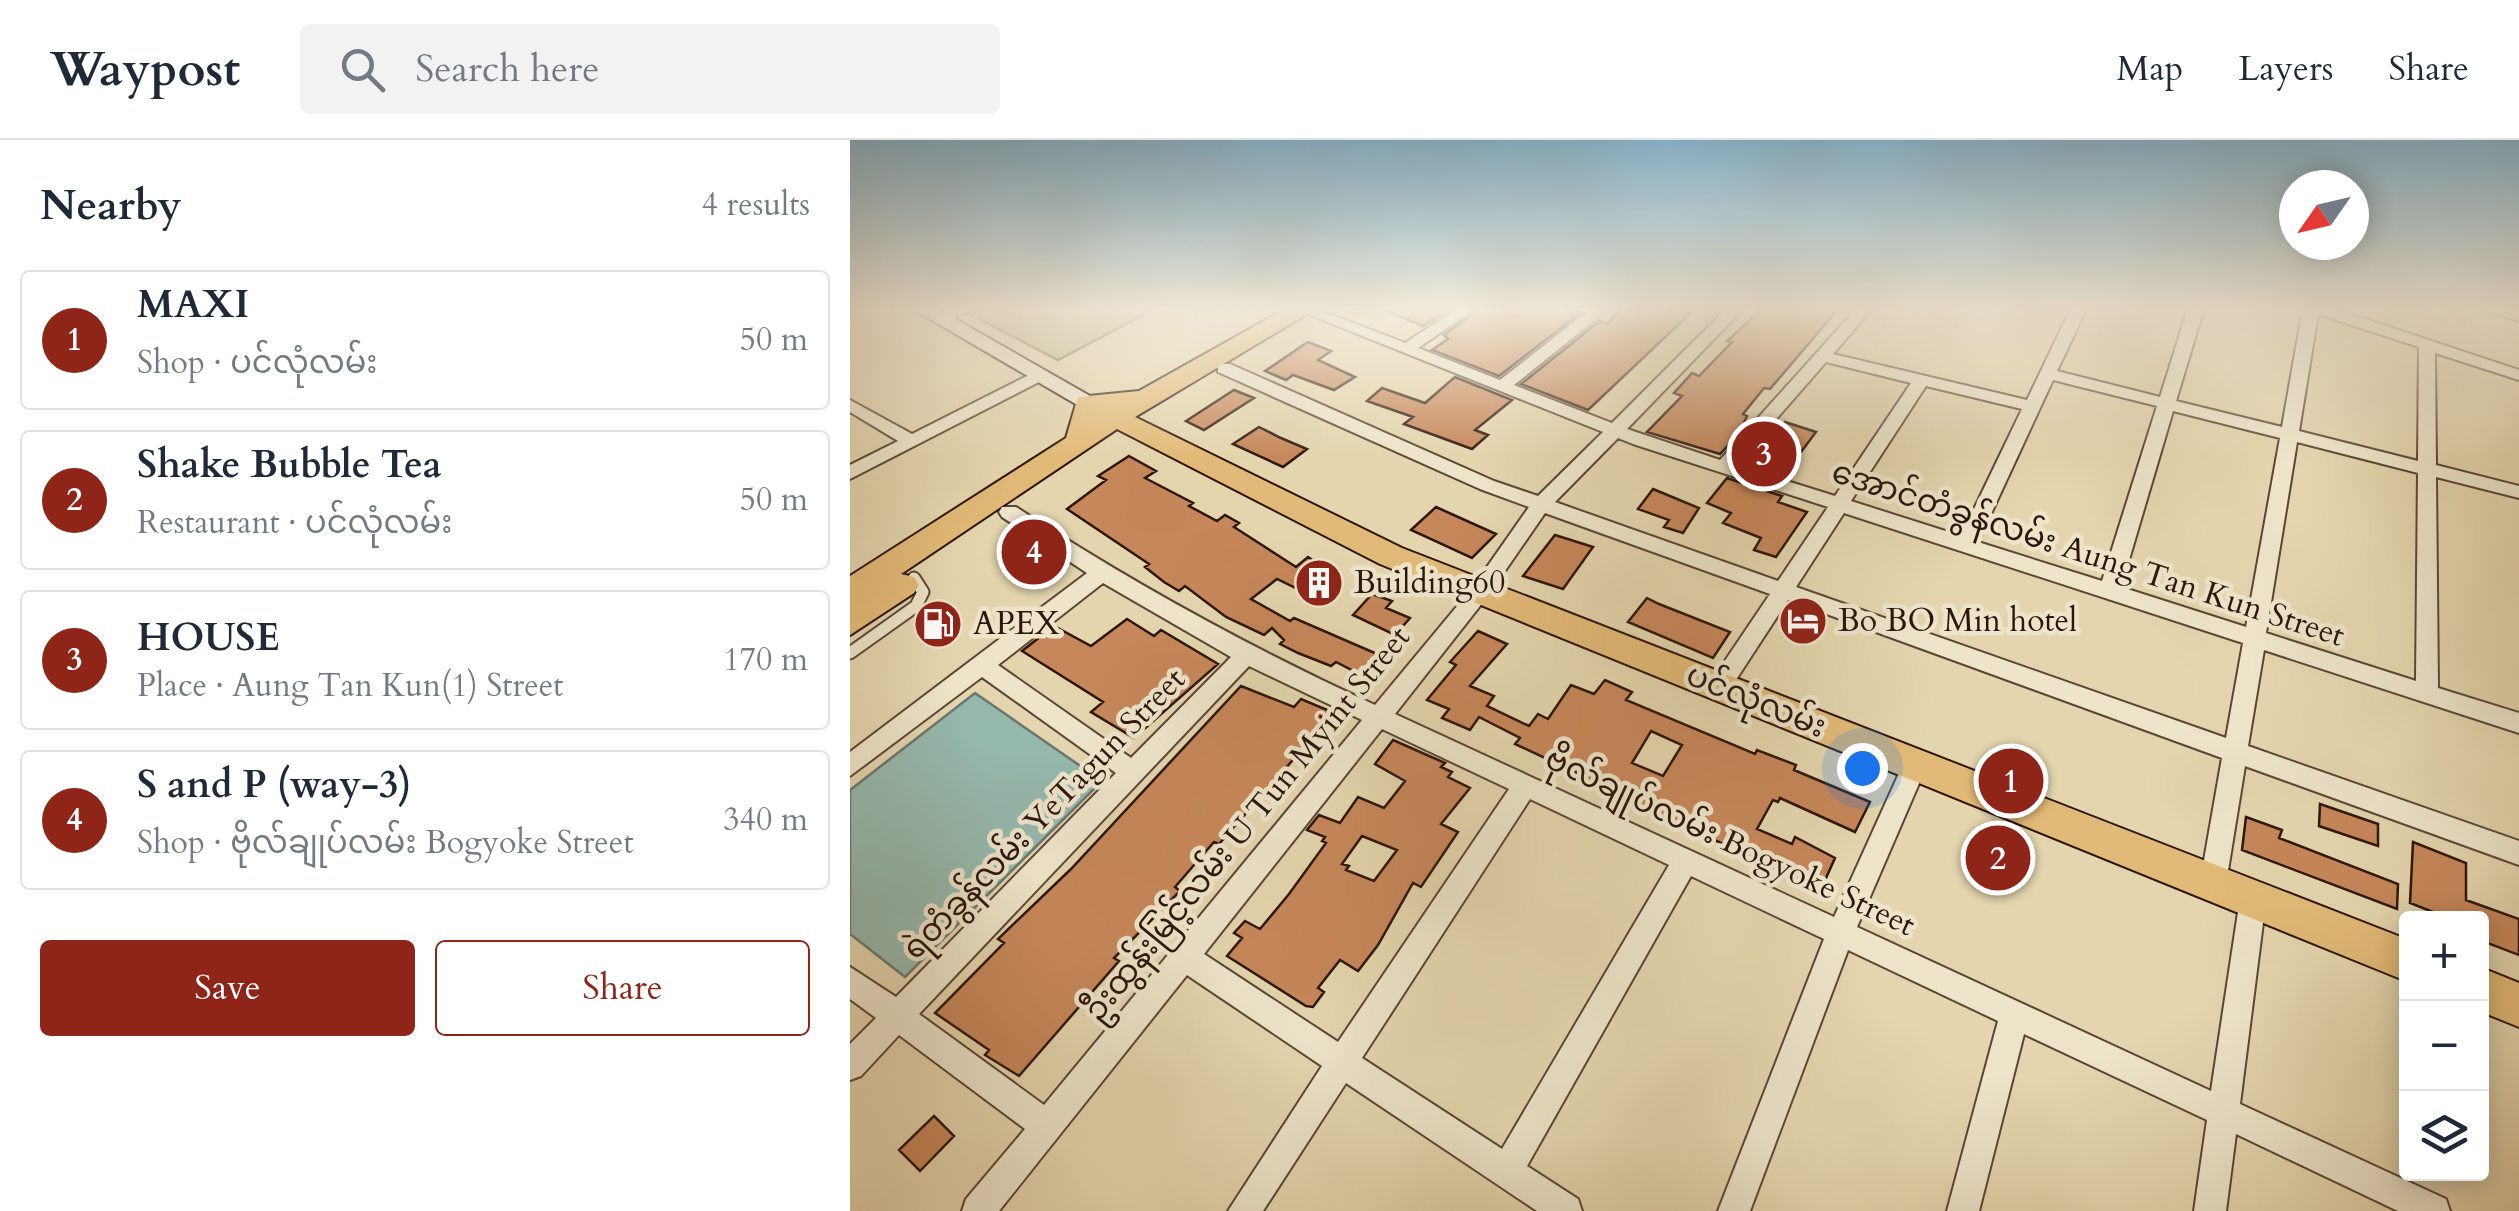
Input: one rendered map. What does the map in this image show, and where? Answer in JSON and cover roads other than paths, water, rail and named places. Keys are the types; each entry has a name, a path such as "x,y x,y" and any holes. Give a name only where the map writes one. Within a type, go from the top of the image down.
{"main road":[{"path":"1008,358 1138,430"},
{"path":"850,622 1008,512 1082,451 1130,444 1155,402 1213,358"},
{"path":"1087,403 1155,402 1224,368 1234,358"},
{"path":"850,592 1082,451 1158,423 1155,402"},
{"path":"1082,451 1087,403"},
{"name":"ပင်လုံလမ်း","path":"1138,430 1390,556 2399,957"},
{"path":"2489,993 2519,1005"}],"street":[{"name":"အောင်တံခွန်လမ်း Aung Tan Kun Street","path":"1426,358 1611,430 2519,723"},
{"path":"1500,388 1538,358"},
{"name":"ဦးထွန်းမြင့်လမ်း U Tun Myint Street","path":"978,1211 1480,592 1541,505 1685,358"},
{"path":"1724,467 1817,358"},
{"path":"1827,358 2034,406"},
{"path":"1968,545 2056,358"},
{"path":"2109,592 2179,358"},
{"path":"2213,883 2305,358"},
{"path":"2427,358 2427,696"},
{"path":"2466,358 2519,376"},
{"path":"1224,368 1399,448 1541,505 2519,853"},
{"path":"2049,374 2519,492"},
{"path":"850,473 1039,376"},
{"path":"1720,686 1837,503 1921,381"},
{"path":"850,405 912,441"},
{"name":"ဗိုလ်ချုပ်လမ်း Bogyoke Street","path":"1008,512 1102,573 1246,656 2434,1211"},
{"path":"850,766 1102,573"},
{"name":"ရဲတံခွန်လမ်း YeTagun Street","path":"850,1065 1246,656"},
{"path":"982,664 1133,772"},
{"path":"1734,1211 1840,932 1915,765"},
{"path":"1244,1211 1526,784"},
{"path":"1507,1171 1686,860"},
{"path":"2210,1211 2253,899"},
{"path":"1184,957 1566,1211"},
{"path":"850,981 1047,1126"},
{"path":"1963,1211 2014,1014"}],"lane":[{"path":"850,653 919,602 922,592 914,578"}],"water":[{"path":"975,693 1102,781 905,977 850,934 850,790"}],"place":[{"name":"HOUSE","path":"1764,454"},
{"name":"S and P (way-3)","path":"1034,552"},
{"name":"Building60","path":"1319,583"},
{"name":"Bo BO Min hotel","path":"1803,621"},
{"name":"APEX","path":"938,624"},
{"name":"MAXI","path":"2011,781"},
{"name":"Shake Bubble Tea","path":"1998,858"}]}
